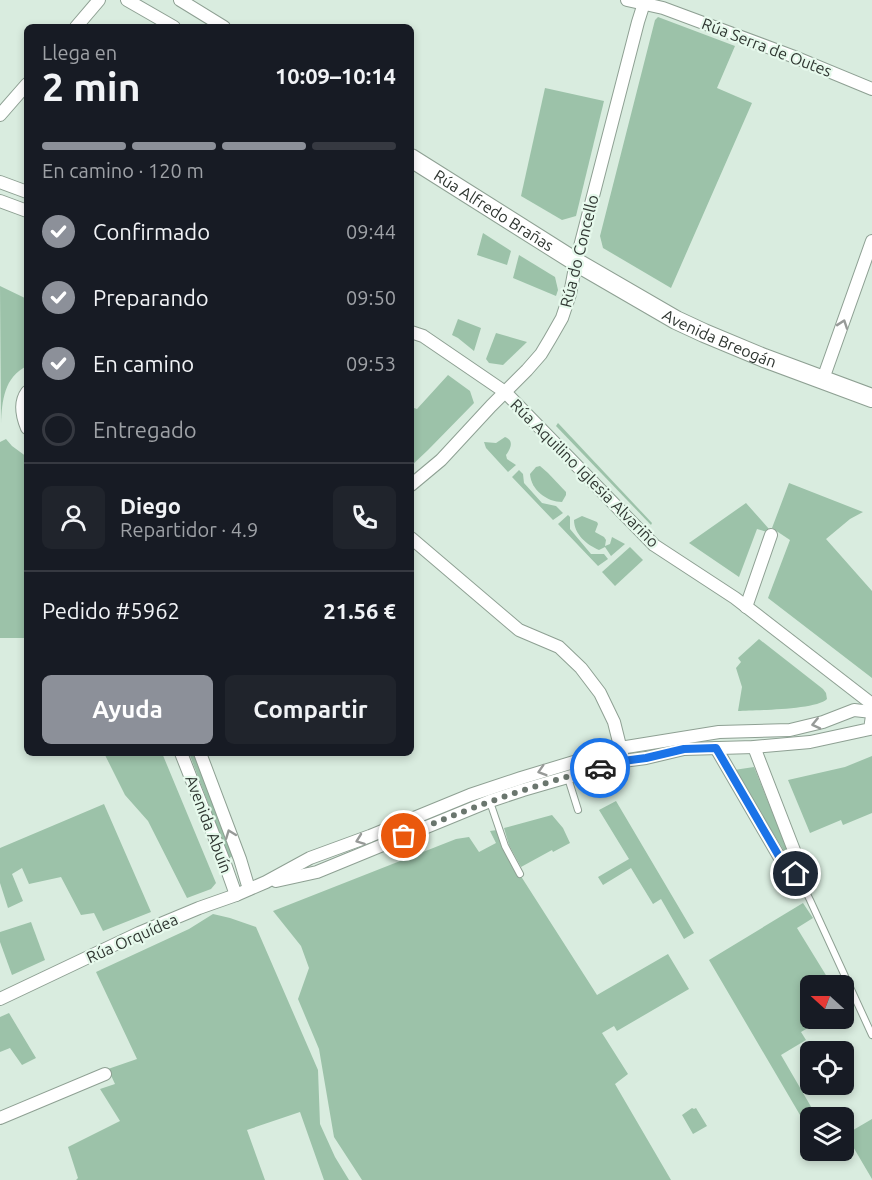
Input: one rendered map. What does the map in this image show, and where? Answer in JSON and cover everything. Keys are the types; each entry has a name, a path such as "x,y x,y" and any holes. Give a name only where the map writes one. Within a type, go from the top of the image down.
{"street":[{"path":"79,24 99,0"},
{"path":"127,0 169,24"},
{"path":"180,0 219,24"},
{"name":"Rúa Serra de Outes","path":"627,0 645,2 663,8 872,89"},
{"name":"Rúa do Concello","path":"414,483 441,460 485,411 531,366 550,339 561,318 570,294 576,262 645,2"},
{"path":"0,116 24,88"},
{"name":"Rúa Alfredo Brañas","path":"414,160 576,262"},
{"path":"0,182 24,191"},
{"path":"0,201 24,209"},
{"path":"823,379 872,241"},
{"name":"Avenida Breogán","path":"576,262 667,315 704,333 872,398"},
{"name":"Rúa Aquilino Iglesia Alvariño","path":"414,333 423,336 505,392 654,545 746,607 872,704"},
{"path":"24,396 21,415 24,422"},
{"path":"746,607 771,535"},
{"path":"414,541 519,630 559,647 581,668 600,693 614,722 623,761"},
{"name":"Rúa Orquídea","path":"0,999 139,933 266,882 310,858 470,795 521,778 620,748 719,732 790,730 823,722 854,710 872,714 870,729 810,742 754,747 684,749 623,761 489,801 317,872 266,882"},
{"path":"716,748 791,877 802,871 754,747"},
{"name":"Avenida Abuín","path":"182,756 236,895"},
{"name":"Avenida Abuín","path":"201,756 249,889"},
{"path":"0,1118 105,1074"}],"lane":[{"path":"568,778 578,810"},
{"path":"489,801 505,846 520,874"},
{"path":"796,874 872,1035"}],"green space":[{"path":"658,17 735,46 717,88 752,103 671,288 603,248 600,236 655,20"},
{"path":"545,88 604,101 576,216 562,220 521,196"},
{"path":"483,233 511,251 507,265 477,255"},
{"path":"519,255 555,277 558,290 556,296 513,278"},
{"path":"0,286 24,298 24,368 13,376 6,390 1,424"},
{"path":"458,319 481,328 474,351 452,335"},
{"path":"496,333 527,342 503,365 489,363 486,359"},
{"path":"448,375 470,391 474,403 414,463 414,408 417,409"},
{"path":"558,423 652,523 651,525 556,426"},
{"path":"505,437 511,443 506,455 507,459 516,465 508,472 486,448 484,442 496,443"},
{"path":"6,439 24,455 24,638 0,638 0,442"},
{"path":"540,466 566,492 562,502 551,500 533,485 530,474"},
{"path":"519,470 523,474 524,483 542,503 556,506 563,513 553,520 512,477"},
{"path":"789,483 863,512 850,519 826,539 872,591 872,678 768,598 790,540 772,528"},
{"path":"746,503 769,529 767,532 757,529 739,577 689,543"},
{"path":"568,515 570,529 591,554 604,554 608,559 598,566 558,524"},
{"path":"582,516 597,522 595,532 604,537 605,546 610,544 612,537 625,544 611,556 605,547 599,550 590,545 576,530 574,520"},
{"path":"630,547 643,560 615,586 602,572"},
{"path":"759,639 823,689 827,699 821,703 799,707 738,711 742,687 736,668 741,662 738,658"},
{"path":"106,756 163,756 216,883 211,889 187,898 148,821 125,795"},
{"path":"190,756 194,756 233,856 229,858"},
{"path":"872,756 872,813 843,825 841,820 810,833 788,780 845,767"},
{"path":"754,767 787,848 786,854 734,770"},
{"path":"616,801 694,933 684,939 661,899 653,904 631,868 603,885 598,877 629,859 599,810"},
{"path":"104,804 151,912 103,931 94,913 81,915 61,877 29,884 22,868 12,874 23,901 8,908 0,883 0,848"},
{"path":"552,815 563,828 570,843 521,867 509,845 504,828"},
{"path":"497,830 501,845 597,995 668,954 689,989 617,1031 614,1026 602,1033 628,1074 615,1084 671,1180 362,1180 334,1137 319,1049 298,999 309,968 301,946 273,911 456,839 469,837 479,852 496,843 490,831"},
{"path":"803,903 813,918 797,928 826,975 800,975 800,1029 806,1029 801,1032 806,1040 800,1041 800,1044 781,1055 800,1088 800,1095 804,1095 811,1107 800,1107 800,1115 709,960"},
{"path":"213,914 256,927 318,1070 320,1124 335,1157 349,1180 324,1180 300,1112 247,1130 265,1180 76,1180 78,1178 68,1147 120,1121 100,1089 115,1084 108,1069 137,1059 96,972 189,929"},
{"path":"31,922 45,960 12,975 0,942 0,932"},
{"path":"9,1013 36,1058 22,1065 10,1048 0,1052 0,1017"},
{"path":"696,1108 707,1126 693,1134 682,1115"},
{"path":"872,1119 872,1179 854,1148 854,1130"}],"way so far":[{"path":"404,836 489,801 600,768"}],"route":[{"path":"600,768 684,749 716,748 791,877 796,874"}]}
